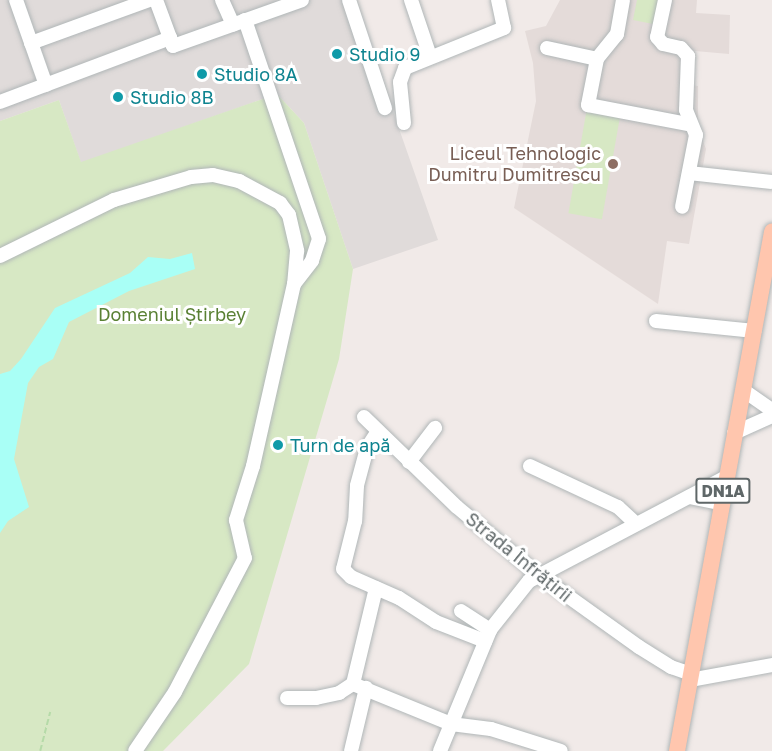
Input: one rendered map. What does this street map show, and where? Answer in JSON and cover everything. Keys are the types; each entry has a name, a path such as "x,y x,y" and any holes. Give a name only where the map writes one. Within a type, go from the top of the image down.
{"main road":[{"name":"DN1A","path":"677,751 772,232"}],"street":[{"path":"15,0 46,85"},
{"path":"31,43 149,0"},
{"path":"156,0 172,46 302,0"},
{"path":"222,0 239,22 319,239 312,261 294,284"},
{"path":"349,0 385,108"},
{"path":"411,0 430,56"},
{"path":"404,123 400,75 410,63 504,28 498,0"},
{"path":"623,0 617,34 597,59 589,106 688,124"},
{"path":"665,0 657,38 663,44 681,48 688,56 688,124 696,135 682,207"},
{"path":"0,102 170,38"},
{"path":"548,48 597,59"},
{"path":"689,173 772,182"},
{"path":"0,256 114,200 148,187 213,175 239,181 280,203 290,215 297,251 294,284 253,466 236,520 245,558 175,692 135,751"},
{"path":"656,321 754,331"},
{"path":"743,390 772,410"},
{"path":"734,433 772,416"},
{"name":"Strada Înfrățirii","path":"364,417 410,462 537,574 639,647 671,668 691,677"},
{"path":"410,462 435,428"},
{"path":"378,431 362,465 355,521 343,564 346,573 436,622 488,635"},
{"path":"530,466 618,507 635,523"},
{"path":"440,751 488,635 512,599 537,574 726,477"},
{"path":"689,497 721,503"},
{"path":"351,751 359,686 376,588"},
{"path":"461,611 488,635"},
{"path":"691,677 772,665"},
{"path":"287,698 316,698 359,686 451,724 491,729 561,751"}],"path":[{"path":"40,751 50,712"}],"shaded area":[{"path":"0,0 354,0 438,240 353,269 304,123 277,94 81,163 59,100 0,121"},
{"name":"Liceul Tehnologic Dumitru Dumitrescu","path":"560,0 697,0 696,13 730,15 729,54 695,51 693,85 698,86 698,128 706,149 689,244 667,241 658,304 514,208 536,101 533,63 525,31 546,26"}],"green space":[{"path":"637,0 663,0 658,25 633,20"},
{"name":"Domeniul Știrbey","path":"277,94 304,123 353,269 339,359 249,664 163,751 0,751 0,121 59,100 81,162"},
{"path":"587,108 620,114 602,219 568,213"}],"water":[{"path":"192,253 195,269 129,291 69,322 53,359 39,367 28,383 14,459 29,507 8,521 0,533 0,374 10,371 21,359 55,308 130,273 148,257 170,259"}],"place":[{"name":"Studio 9","path":"337,54"},
{"name":"Studio 8A","path":"202,74"},
{"name":"Studio 8B","path":"118,97"},
{"name":"Liceul Tehnologic Dumitru Dumitrescu","path":"613,164"},
{"name":"Turn de apă","path":"278,445"}]}
